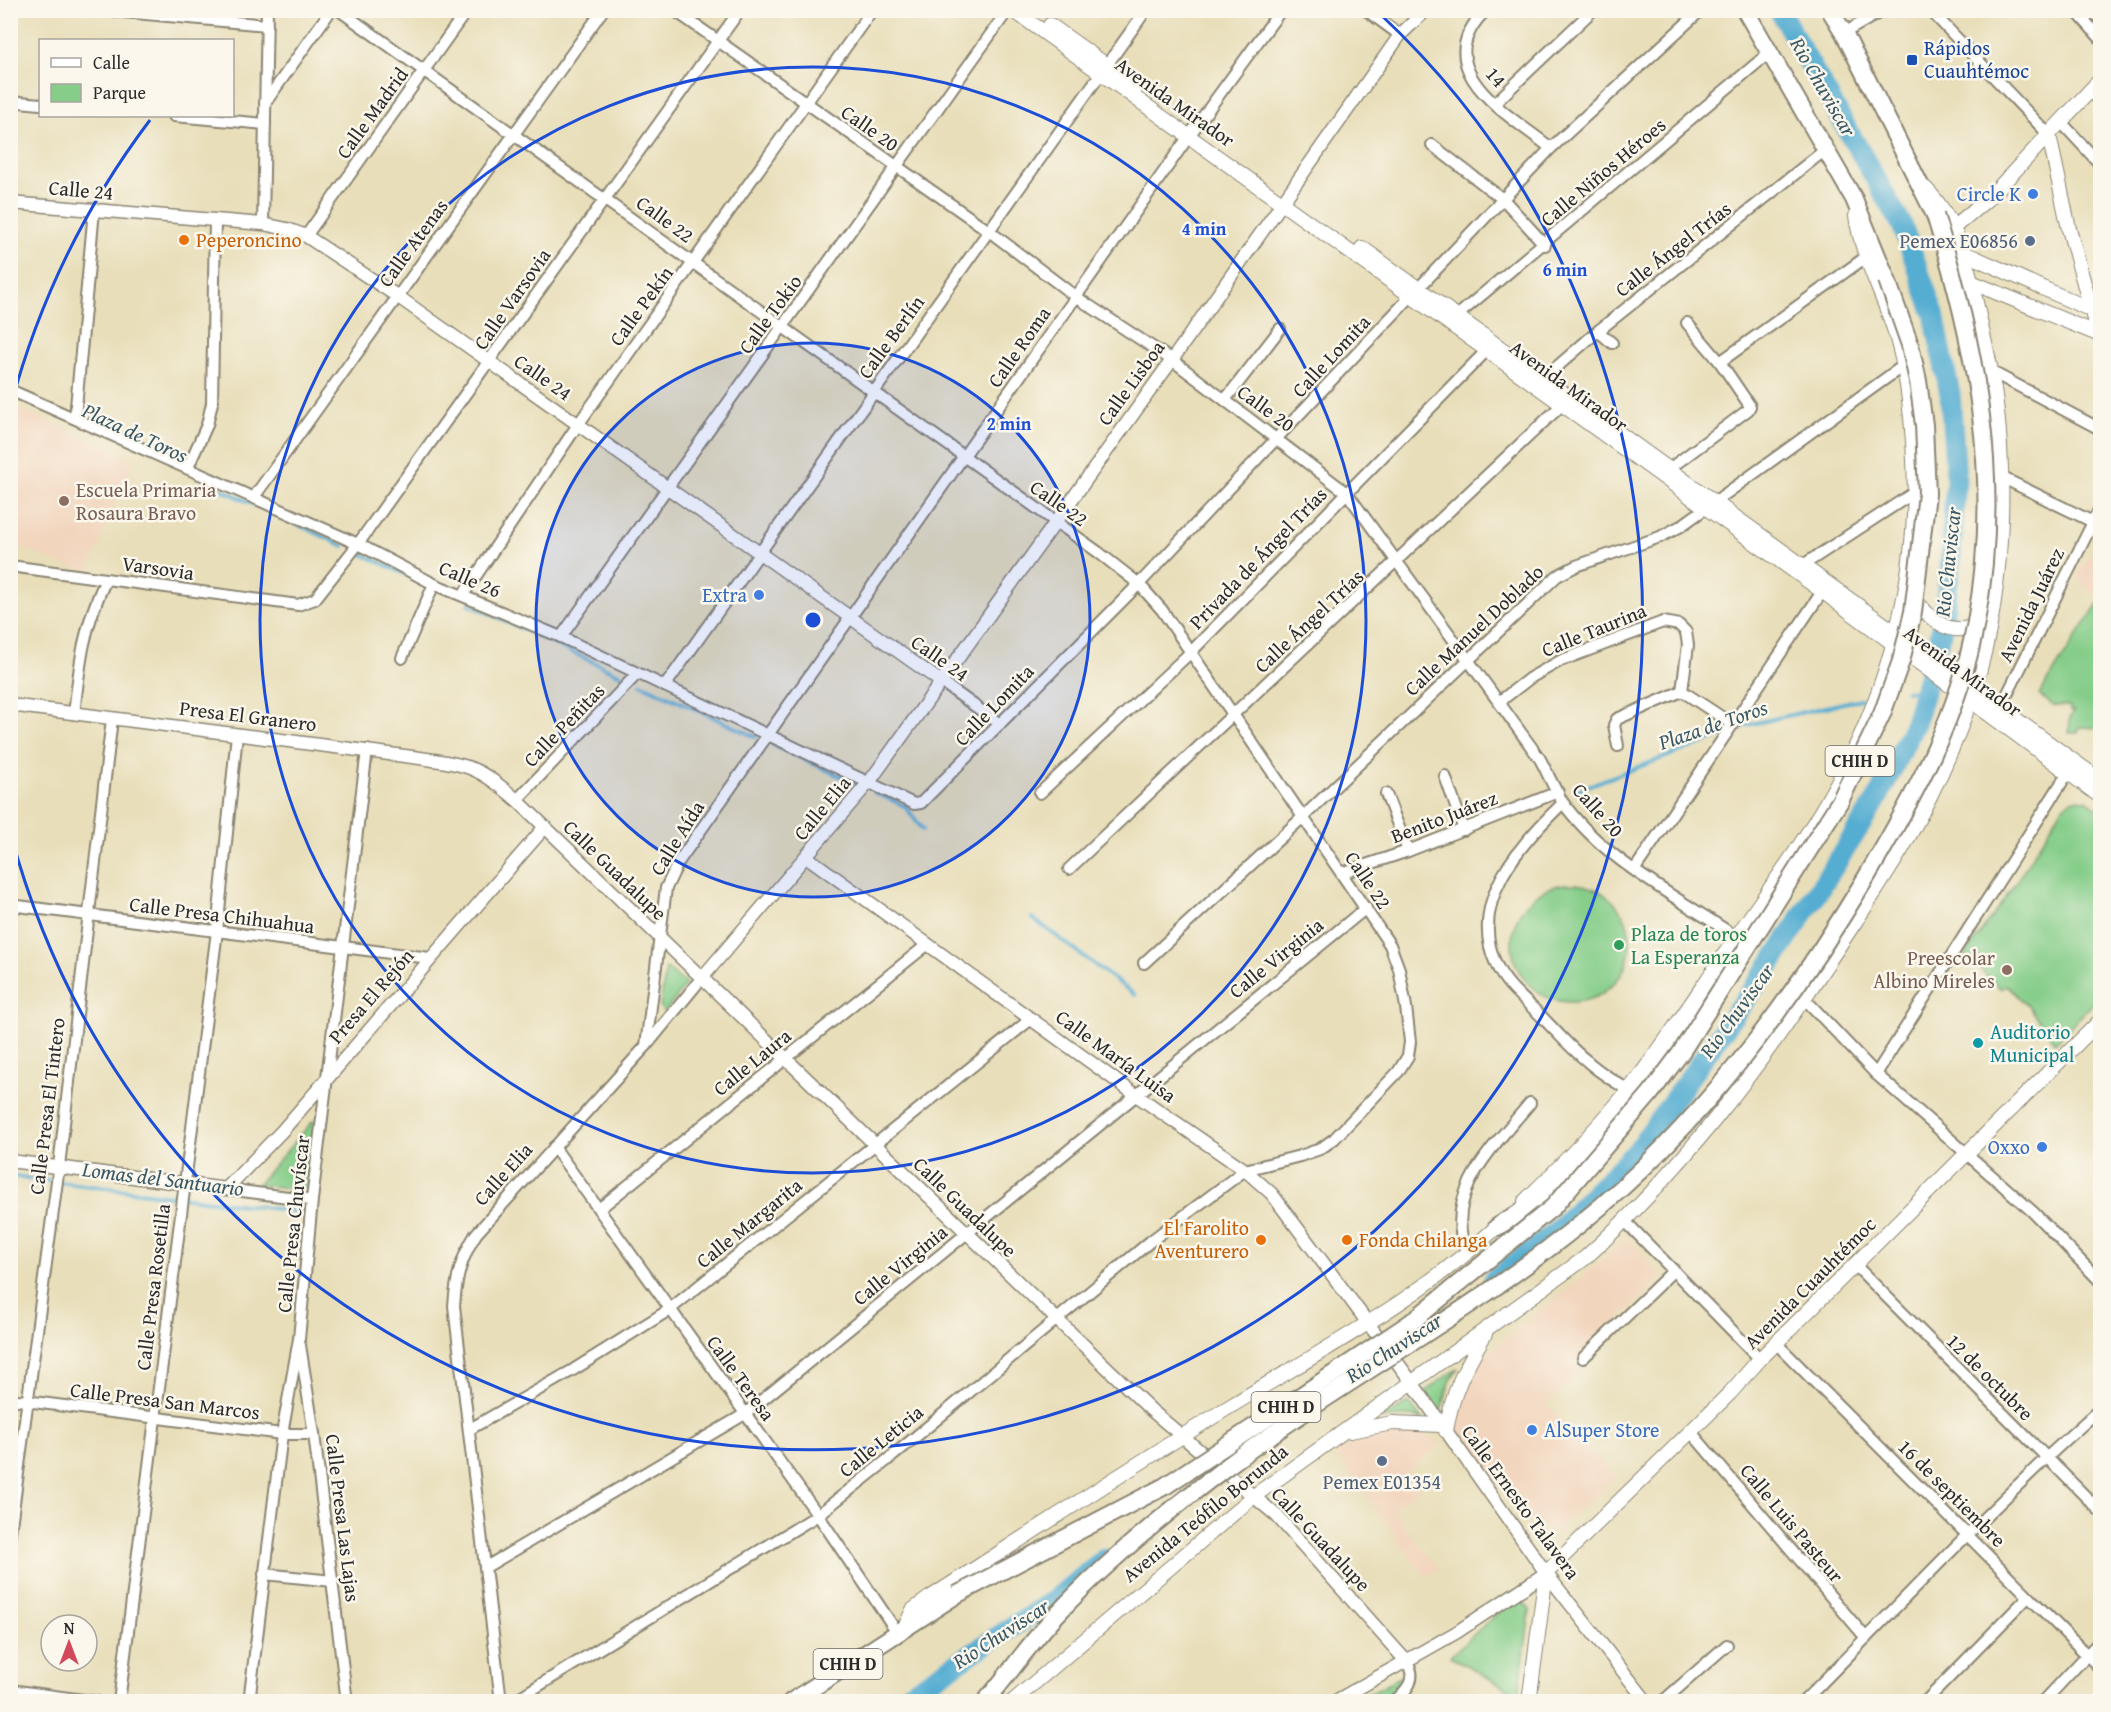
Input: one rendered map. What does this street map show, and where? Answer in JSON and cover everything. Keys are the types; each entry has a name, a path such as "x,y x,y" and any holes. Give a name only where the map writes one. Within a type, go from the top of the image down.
{"main road":[{"name":"Avenida Mirador","path":"1013,10 1104,69"},
{"name":"Avenida Mirador","path":"1029,10 1104,69 1192,133 2099,785"},
{"name":"Avenida Teófilo Borunda","path":"790,1701 956,1595 1166,1486 1410,1323 1553,1206 1650,1094 1680,1054 1840,801 1882,714 1900,661 1913,612 1927,494 1924,425 1910,345 1887,280 1854,199 1745,10"},
{"name":"CHIH D","path":"985,1701 1056,1615 1140,1536 1224,1469 1277,1431 1444,1322 1585,1221 1642,1170 1729,1076 1776,1016 1853,899 1907,808 1951,710 1976,622 1988,477 1983,420 1970,338 1935,215 1923,186 1830,10"},
{"path":"1954,227 1991,196 2100,80"},
{"path":"1971,282 2099,335 2096,312 2069,229 2049,135"},
{"name":"Avenida Teófilo Borunda","path":"1012,1701 1254,1496 1585,1258 1625,1221 1706,1133 1804,998 1904,845 1951,749 1972,694 1996,576 2001,477 1992,372 1971,282 1954,227 1939,202 1923,186"},
{"name":"Avenida Teófilo Borunda","path":"901,1629 913,1610 928,1599 1180,1437 1368,1322 1467,1253 1497,1227 1567,1160 1628,1090 1830,798 1851,758 1880,689 1906,588 1915,492 1911,425 1903,366 1896,335 1866,257 1854,199"},
{"path":"1962,252 2096,312"},
{"name":"Avenida Mirador","path":"1414,292 1458,315 1491,346 1544,378 1566,401"},
{"path":"1906,588 1928,615 1939,623 1961,631 1989,619"},
{"path":"1497,1227 1535,1204 1582,1158 1692,1019 1712,1003"},
{"name":"Avenida Cuauhtémoc","path":"1546,1573 1691,1432 1760,1359 2100,1021"},
{"path":"1342,1433 1392,1423 1443,1428 1450,1401 1462,1373 1488,1329"},
{"path":"1529,1701 1546,1573"}],"street":[{"path":"102,10 267,25"},
{"path":"263,224 267,10"},
{"path":"265,104 331,10"},
{"name":"Calle 22","path":"339,10 784,326 873,394 1139,584 1162,610 1390,945 1399,969 1410,1042 1408,1056 1398,1072 1334,1139 1320,1149 1245,1170"},
{"name":"Calle Madrid","path":"306,236 467,10"},
{"name":"Calle Atenas","path":"254,497 603,10"},
{"name":"Calle 20","path":"674,10 897,169 989,231 1076,297 1172,360 1347,493 1396,564 1540,759 1563,803 1605,847 1635,870 1736,937"},
{"name":"Calle Varsovia","path":"308,603 315,599 358,544 740,10"},
{"name":"Calle Pekín","path":"464,595 577,426 872,10"},
{"name":"Calle Tokio","path":"561,637 897,169 1008,10"},
{"name":"Calle Berlín","path":"665,686 1146,10"},
{"name":"Calle Roma","path":"769,735 849,618 1281,10"},
{"path":"1366,10 1400,35"},
{"name":"Calle Lisboa","path":"870,781 1172,360 1284,197 1400,35 1426,10"},
{"name":"14","path":"1486,10 1476,20 1465,39 1465,56 1472,81 1495,104 1551,148"},
{"path":"1495,104 1593,10"},
{"name":"Calle Lomita","path":"914,804 927,799 1139,584 1278,440 1551,148 1701,10"},
{"path":"1844,33 1884,10"},
{"path":"1930,10 2049,135"},
{"path":"2075,10 2100,38"},
{"name":"Calle Niños Héroes","path":"1458,315 1545,245 1769,53"},
{"path":"10,101 39,104"},
{"path":"185,117 265,124"},
{"path":"2062,123 2100,164"},
{"path":"1432,145 1504,200 1545,245"},
{"name":"Calle Ángel Trías","path":"1544,378 1598,331 1825,150"},
{"name":"Calle 24","path":"10,203 263,224 306,236 397,296 577,426 1000,724"},
{"path":"75,418 94,210"},
{"path":"188,468 207,425 212,403 215,220"},
{"path":"1720,363 1866,257"},
{"path":"1666,472 1748,410 1749,401 1687,323"},
{"path":"1225,400 1280,329"},
{"path":"1598,331 1612,343"},
{"name":"Privada de Ángel Trías","path":"1040,793 1191,652 1491,346"},
{"name":"Calle Manuel Doblado","path":"1144,963 1564,571 1660,537 1712,505 1903,366"},
{"path":"1992,372 2100,429"},
{"name":"Calle 26","path":"10,390 358,544 434,584 561,637 870,781 914,804"},
{"name":"Calle Ángel Trías","path":"1070,870 1566,401"},
{"path":"2001,477 2093,522"},
{"path":"1799,568 1915,492"},
{"name":"Avenida Juárez","path":"1998,713 2100,508"},
{"path":"10,566 106,579"},
{"name":"Varsovia","path":"74,714 84,633 90,613 106,579 298,605 308,603"},
{"path":"402,658 434,584"},
{"path":"1635,870 1825,587"},
{"name":"Calle Taurina","path":"1499,702 1530,678 1560,661 1663,622 1672,622 1686,632 1688,645 1682,690"},
{"name":"Calle Peñitas","path":"516,800 637,674"},
{"path":"1618,746 1615,721 1682,690 1732,724"},
{"name":"Presa El Granero","path":"10,705 367,750 459,763 480,770"},
{"name":"Calle Presa El Tintero","path":"10,1533 59,1166 112,719"},
{"name":"Calle Presa Rosetilla","path":"119,1701 217,931 237,734"},
{"name":"Calle Aída","path":"646,1046 666,888 679,861 769,735"},
{"name":"Calle Presa Chuvíscar","path":"249,1701 282,1434 299,1339 312,1200 367,750"},
{"path":"1876,1074 2072,767"},
{"name":"Calle Guadalupe","path":"480,770 516,800 1056,1321 1180,1437 1254,1496 1309,1550 1407,1662 1412,1679 1408,1688 1394,1701"},
{"path":"1445,776 1464,830"},
{"name":"Calle Elia","path":"501,1701 454,1306 456,1275 476,1234 646,1046 870,781"},
{"name":"Benito Juárez","path":"1342,873 1464,830 1557,792"},
{"path":"1386,794 1408,851"},
{"path":"1563,803 1534,830 1503,877 1493,895 1486,919 1487,937 1496,964 1509,984 1586,1061 1628,1090"},
{"name":"Presa El Rejón","path":"226,1189 282,1131 328,1074 544,828"},
{"name":"Calle María Luisa","path":"807,857 1136,1095 1245,1170 1272,1194 1292,1218 1368,1322"},
{"name":"Calle Presa Chihuahua","path":"10,905 87,917 430,958"},
{"name":"Calle Virginia","path":"486,1567 745,1414 1366,908"},
{"name":"Calle Laura","path":"599,1209 928,944"},
{"path":"1804,998 1876,1074 2032,1212 2100,1281"},
{"name":"Calle Margarita","path":"470,1429 573,1370 669,1310 1031,1019"},
{"path":"1467,1253 1460,1234 1459,1211 1466,1190 1477,1170 1530,1103"},
{"name":"Calle Teresa","path":"554,1147 669,1310 901,1629"},
{"path":"10,1161 312,1200"},
{"name":"Calle Leticia","path":"512,1701 818,1515 1152,1240 1245,1170"},
{"path":"1625,1221 1760,1359"},
{"name":"12 de octubre","path":"1856,1266 2100,1511"},
{"path":"1583,1358 1674,1270"},
{"name":"Calle Ernesto Talavera","path":"1368,1322 1546,1573 1647,1701"},
{"name":"Calle Presa Las Lajas","path":"299,1339 314,1434 347,1701"},
{"name":"16 de septiembre","path":"1777,1344 2100,1668"},
{"name":"Calle Presa San Marcos","path":"10,1399 282,1434 314,1434"},
{"path":"1803,1701 1966,1534 2045,1457 2100,1409"},
{"name":"Calle Luis Pasteur","path":"1691,1432 1866,1638"},
{"path":"1334,1701 1407,1662 1546,1573"},
{"path":"264,1574 333,1581"},
{"path":"1925,1701 2028,1597"},
{"path":"2043,1701 2100,1641"},
{"path":"1662,1701 1727,1645"},
{"path":"10,1690 98,1701"}],"shaded area":[{"name":"Escuela Primaria Rosaura Bravo","path":"10,405 134,460 88,571 64,565 11,543"},
{"path":"2100,541 2100,601 2076,577"},
{"path":"1628,1237 1662,1277 1573,1363 1581,1373 1546,1404 1616,1477 1552,1533 1502,1491 1453,1422 1465,1376 1479,1359 1550,1304"},
{"path":"1397,1430 1421,1433 1441,1444 1408,1471 1419,1488 1392,1510 1439,1570 1424,1576 1336,1454 1368,1434"}],"green space":[{"path":"2099,602 2100,728 2079,727 2078,733 2069,733 2070,718 2074,711 2070,711 2070,707 2053,705 2039,695"},
{"path":"2074,799 2087,800 2100,810 2100,996 2055,1043 2030,1008 2006,985 2001,989 1965,955 2011,890 2063,807"},
{"name":"Plaza de toros La Esperanza","path":"1571,884 1594,889 1613,901 1625,920 1630,943 1625,966 1613,985 1594,997 1571,1002 1548,997 1529,985 1517,966 1512,943 1517,920 1529,901 1548,889"},
{"path":"666,968 686,984 666,1011 663,1011 660,1005"},
{"path":"313,1121 315,1124 306,1190 257,1185"},
{"path":"1458,1368 1451,1379 1441,1411 1424,1392"},
{"path":"1409,1402 1422,1420 1412,1416 1381,1419"},
{"path":"1520,1602 1530,1610 1519,1695 1450,1656 1500,1611"},
{"path":"1400,1677 1406,1678 1407,1681 1388,1701 1352,1702"}],"waterway":[{"name":"Rio Chuviscar","path":"1494,1279 1556,1231 1636,1152 1773,961 1876,801 1915,723 1941,632 1950,569 1956,478 1950,394 1934,314 1902,225 1779,10"},
{"name":"Plaza de Toros","path":"221,489 344,546"},
{"name":"Plaza de Toros","path":"362,554 405,574"},
{"name":"Plaza de Toros","path":"469,604 623,676"},
{"name":"Plaza de Toros","path":"641,684 756,737"},
{"name":"Plaza de Toros","path":"1906,691 1924,690"},
{"name":"Plaza de Toros","path":"1732,731 1747,725 1861,699"},
{"name":"Plaza de Toros","path":"1577,790 1722,736"},
{"name":"Plaza de Toros","path":"773,745 855,783"},
{"name":"Plaza de Toros","path":"874,792 905,806 923,830"},
{"name":"Plaza de Toros","path":"1032,918 1135,995"},
{"name":"Lomas del Santuario","path":"10,1176 310,1213"},
{"name":"Rio Chuviscar","path":"897,1702 1054,1600 1104,1559"}],"place":[{"name":"Rápidos Cuauhtémoc","path":"1912,60"},
{"name":"Circle K","path":"2033,194"},
{"name":"Peperoncino","path":"184,240"},
{"name":"Pemex E06856","path":"2030,241"},
{"name":"Escuela Primaria Rosaura Bravo","path":"64,501"},
{"name":"Extra","path":"759,595"},
{"name":"Plaza de toros La Esperanza","path":"1619,945"},
{"name":"Preescolar Albino Mireles","path":"2007,970"},
{"name":"Auditorio Municipal","path":"1978,1043"},
{"name":"Oxxo","path":"2042,1147"},
{"name":"El Farolito Aventurero","path":"1261,1240"},
{"name":"Fonda Chilanga","path":"1347,1240"},
{"name":"AlSuper Store","path":"1532,1430"},
{"name":"Pemex E01354","path":"1382,1461"}]}
